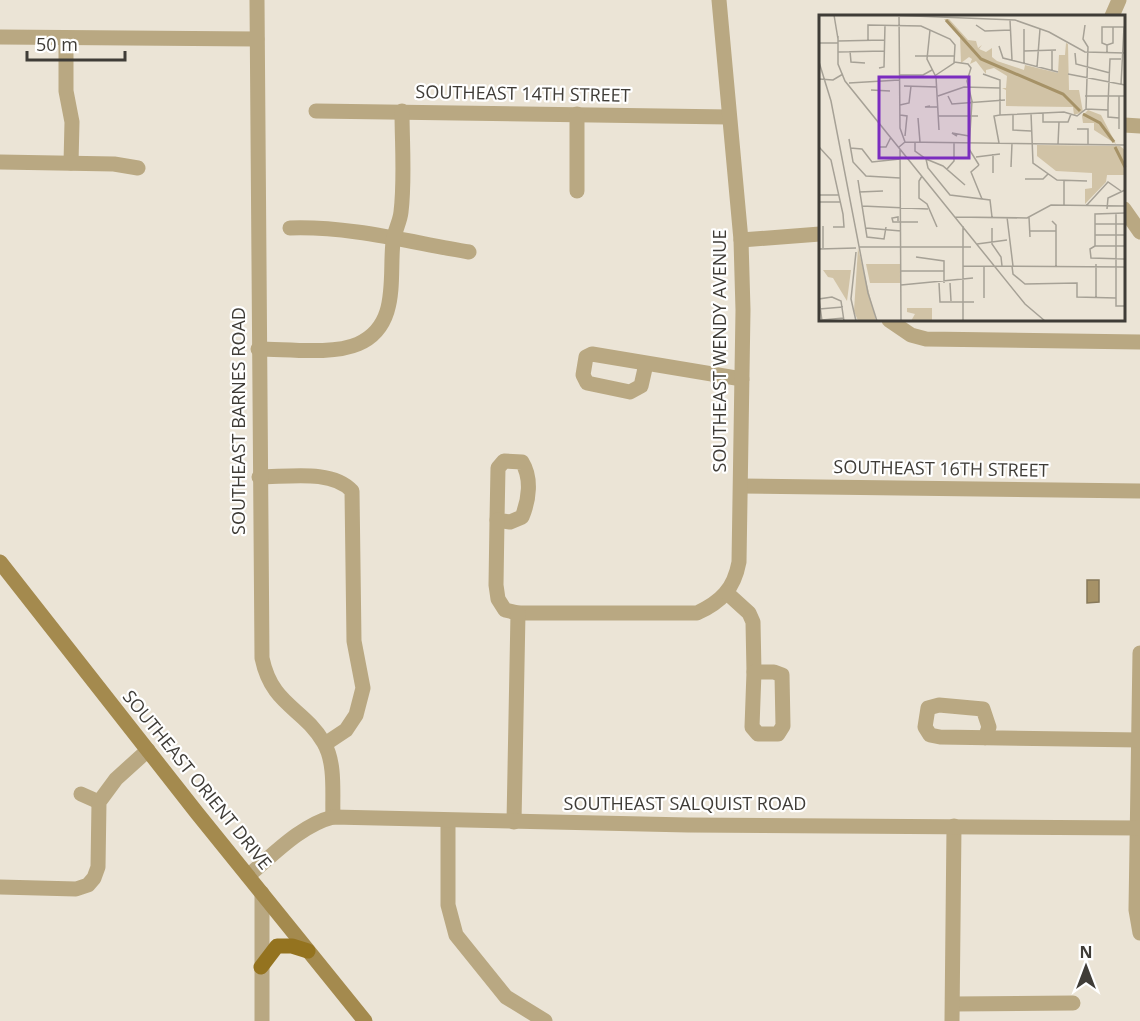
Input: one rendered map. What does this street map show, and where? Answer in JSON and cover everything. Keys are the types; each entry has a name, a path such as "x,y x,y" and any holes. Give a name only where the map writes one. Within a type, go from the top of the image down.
{"main road":[{"name":"SOUTHEAST ORIENT DRIVE","path":"0,562 365,1021"},
{"path":"261,967 277,946 292,946 309,951"}],"street":[{"name":"SOUTHEAST BARNES ROAD","path":"257,0 261,644 264,671 274,692 307,722 325,744 332,773 333,817"},
{"name":"SOUTHEAST WENDY AVENUE","path":"719,0 741,240 742,379 739,562 735,579 727,592"},
{"path":"1112,15 1119,0"},
{"path":"0,37 257,39"},
{"path":"66,38 66,91 72,122 71,163"},
{"name":"SOUTHEAST 14TH STREET","path":"316,111 729,117"},
{"path":"258,349 341,349 359,344 372,335 383,319 390,302 393,239 402,210 402,111"},
{"path":"577,114 577,190"},
{"path":"1125,125 1140,126"},
{"path":"0,162 114,164 138,168"},
{"path":"1125,210 1140,232"},
{"path":"290,228 341,229 469,252"},
{"path":"741,240 819,234"},
{"path":"891,321 911,335 926,339 1140,342"},
{"path":"646,364 742,379"},
{"path":"259,477 330,478 344,482 352,491 354,641 363,688 356,715 346,730 325,744"},
{"name":"SOUTHEAST 16TH STREET","path":"741,486 1140,491"},
{"path":"497,520 498,598 505,610 518,613 697,613 716,604 727,592 749,613 753,622 754,672"},
{"path":"514,822 518,613"},
{"path":"1140,653 1136,910 1140,933"},
{"path":"985,738 1140,740"},
{"path":"0,887 76,889 88,885 94,878 98,867 99,802 116,779 148,750"},
{"path":"81,794 99,802"},
{"name":"SOUTHEAST SALQUIST ROAD","path":"248,876 303,832 318,822 333,817 514,822 1139,828"},
{"path":"448,821 448,905 450,920 456,935 506,997 545,1021"},
{"path":"952,1021 954,1004 954,826"},
{"path":"262,893 262,1021"},
{"path":"954,1004 1073,1002"}],"shaded area":[{"path":"1087,580 1099,580 1099,602 1087,603"}]}
